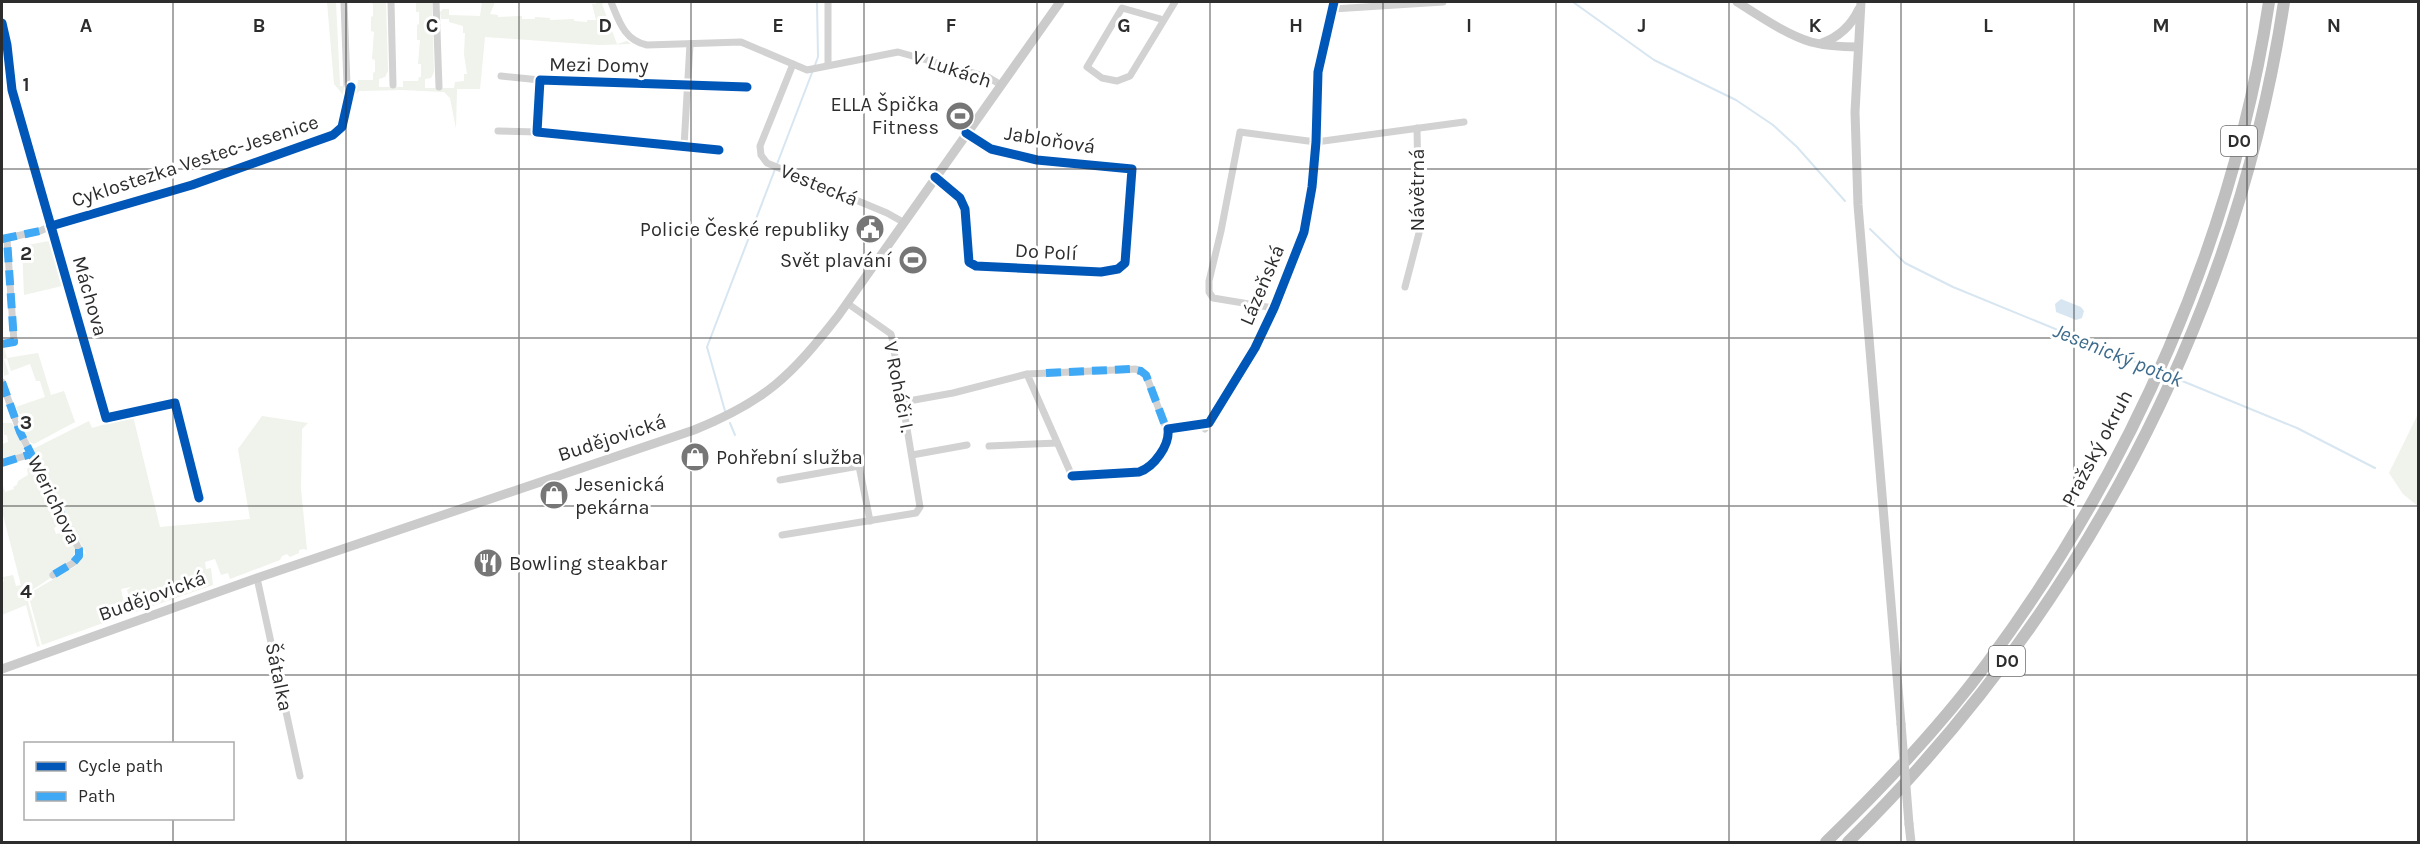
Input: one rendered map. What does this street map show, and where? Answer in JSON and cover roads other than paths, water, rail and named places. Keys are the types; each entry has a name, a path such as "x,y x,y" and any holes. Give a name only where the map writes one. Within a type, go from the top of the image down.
{"highway":[{"name":"Pražský okruh","path":"1826,843 1920,745 1987,663 2052,568 2121,450 2197,278 2226,190 2263,37 2269,2"},
{"name":"Pražský okruh","path":"1848,843 1930,756 2000,670 2072,566 2118,487 2164,400 2211,283 2240,194 2262,115 2284,2"}],"main road":[{"name":"Budějovická","path":"2,669 257,578 727,417 756,401 781,382 805,358 847,303 1060,2"},
{"path":"1737,2 1793,34 1819,44 1858,48"},
{"path":"1819,44 1843,32 1852,22 1861,3"},
{"path":"1861,3 1855,112 1858,205 1911,843"}],"street":[{"path":"344,2 347,85"},
{"path":"391,2 393,86"},
{"path":"436,2 439,87"},
{"name":"V Lukách","path":"610,2 625,33 631,40 647,45 741,42 807,69 898,52 977,74 1001,85"},
{"path":"828,2 828,65"},
{"path":"1164,20 1122,8 1087,68 1102,78 1117,81 1130,76 1164,20 1174,2"},
{"path":"1316,142 1318,72 1333,5 1443,2"},
{"name":"Máchova","path":"2,23 12,90 106,418 175,403 199,498"},
{"path":"684,146 690,44"},
{"name":"Vestecká","path":"793,64 760,146 761,155 767,163 775,167 887,213 903,222"},
{"name":"Mezi Domy","path":"501,76 540,80 747,87"},
{"name":"Mezi Domy","path":"537,132 540,80"},
{"name":"Návětrná","path":"1316,142 1464,122"},
{"name":"Návětrná","path":"1405,287 1419,233 1417,128"},
{"path":"498,131 537,132 719,150"},
{"name":"Lázeňská","path":"1168,429 1207,426 1255,348 1274,308 1304,232 1312,187 1316,142 1240,132 1209,281 1209,292 1213,298 1274,308"},
{"name":"Jabloňová","path":"966,133 991,148 1037,160 1132,169"},
{"name":"Do Polí","path":"935,177 960,198 965,209 969,262 976,266 1101,272 1118,268 1125,263 1132,169"},
{"path":"2,344 14,342 4,239 40,231 51,226"},
{"name":"V Roháči I.","path":"782,535 916,513 920,507 891,334 847,303"},
{"path":"903,402 953,393 1028,374 1131,369 1141,371 1146,375 1168,429 1168,442 1148,469 1139,472 1072,476 1028,374"},
{"name":"Werichova","path":"2,382 11,410 79,549 79,556 73,563 53,575"},
{"path":"988,446 1057,443"},
{"name":"V Roháči I.","path":"912,455 968,445"},
{"path":"2,463 31,453"},
{"path":"780,480 859,466 870,521"},
{"name":"Šátalka","path":"257,578 300,776"}],"waterway":[{"path":"725,411 707,347 818,57 817,2"},
{"name":"Jesenický potok","path":"1573,2 1654,60 1736,100 1773,125 1797,147 1845,201"},
{"name":"Jesenický potok","path":"1870,229 1905,263 1953,287 2153,369"},
{"name":"Jesenický potok","path":"2175,378 2297,428 2375,468"},
{"path":"730,423 735,435"}],"place":[{"name":"ELLA Špička Fitness","path":"960,116"},
{"name":"Policie České republiky","path":"870,229"},
{"name":"Svět plavání","path":"913,260"},
{"name":"Pohřební služba","path":"695,457"},
{"name":"Jesenická pekárna","path":"554,495"},
{"name":"Bowling steakbar","path":"488,563"}]}
